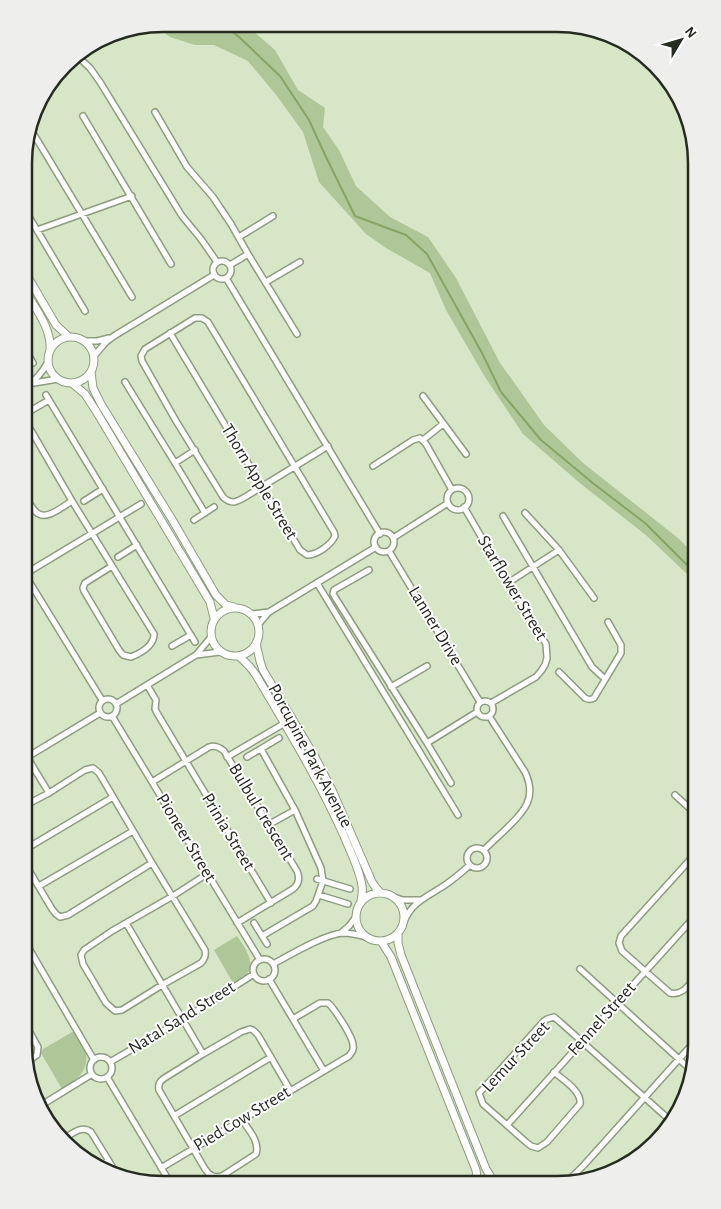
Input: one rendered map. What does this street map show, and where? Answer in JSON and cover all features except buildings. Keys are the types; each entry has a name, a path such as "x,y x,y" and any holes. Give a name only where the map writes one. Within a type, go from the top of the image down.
{"street":[{"path":"82,61 90,68 100,82 182,216 217,262"},
{"path":"155,112 187,166 216,202 238,236 298,334"},
{"path":"83,116 172,264"},
{"path":"36,137 132,297"},
{"path":"37,230 132,196"},
{"path":"238,236 273,216"},
{"path":"32,222 85,311"},
{"path":"230,265 248,254"},
{"path":"224,261 230,265 231,272 226,278 222,279 214,275 213,268 217,262 224,261"},
{"path":"266,282 300,262"},
{"path":"94,356 114,336 214,275"},
{"path":"226,278 380,534"},
{"path":"32,284 56,325 70,337"},
{"path":"32,303 47,330 50,341 48,362 42,373 32,383"},
{"path":"295,467 205,319 195,318 145,349 141,356 142,361 226,500 233,502 238,500 295,467 328,446"},
{"name":"Thorn Apple Street","path":"170,333 300,550 307,555 312,555 331,543 335,536 295,467"},
{"path":"50,351 56,343 64,338 70,337 97,341 114,336"},
{"path":"83,340 92,350 94,356 91,372 94,388 101,404 216,595 226,606 246,610 258,625 256,643 246,653 239,656 231,656 220,652 196,655"},
{"path":"48,362 52,372 58,379 65,382 72,383 82,380 91,372"},
{"path":"32,383 58,379"},
{"path":"125,382 205,513"},
{"path":"72,383 85,394 96,410 210,602 214,618"},
{"path":"422,396 466,454"},
{"path":"32,409 47,397 195,642"},
{"path":"423,440 443,424"},
{"path":"32,432 154,634 154,639 150,645 131,656 123,655 119,650 83,588 85,583 112,566"},
{"path":"373,466 413,440 420,438 423,440 452,490"},
{"path":"175,463 195,450"},
{"path":"461,488 466,492 468,500 464,508 455,509 448,503 448,494 452,490 461,488"},
{"path":"84,501 103,489"},
{"path":"32,506 36,512 43,515 51,514 72,501"},
{"path":"393,538 448,503"},
{"path":"32,569 140,504"},
{"path":"194,520 214,507"},
{"name":"Starflower Street","path":"464,508 543,638 547,650 546,665 536,677 491,703"},
{"path":"526,513 559,550 594,598"},
{"path":"503,516 592,667 605,679"},
{"path":"380,534 388,534 393,538 394,544 389,551 380,551 376,547 376,538 380,534"},
{"path":"118,556 137,545"},
{"path":"258,625 269,612 376,547"},
{"path":"508,583 559,550"},
{"name":"Lanner Drive","path":"389,551 480,702"},
{"path":"369,570 334,590 333,594 451,783"},
{"path":"317,583 458,815"},
{"path":"32,585 102,700"},
{"path":"220,652 211,637 211,626 214,618 223,610 234,607"},
{"path":"251,614 269,612"},
{"path":"559,672 585,698 592,700 594,698 622,649 608,622"},
{"path":"172,646 191,635"},
{"path":"116,704 196,655 211,637"},
{"name":"Porcupine Park Avenue","path":"256,643 263,670 315,757 345,816 372,882 381,893"},
{"name":"Porcupine Park Avenue","path":"239,656 256,675 285,723 332,810 362,885 361,901"},
{"path":"391,687 426,666"},
{"name":"Prinia Street","path":"146,685 156,700 157,713 271,903"},
{"path":"108,698 114,701 117,709 114,715 107,717 100,714 98,708 102,700 108,698"},
{"path":"486,700 491,703 493,711 489,716 481,716 477,712 477,706 480,702 486,700"},
{"path":"426,744 477,712"},
{"path":"32,754 100,714"},
{"name":"Pioneer Street","path":"112,716 260,960"},
{"path":"484,850 522,812 528,804 530,793 529,782 525,772 489,716"},
{"path":"227,757 285,723"},
{"path":"247,757 279,738"},
{"name":"Bulbul Crescent","path":"152,782 204,750 213,746 220,748 268,824 299,876 297,885 294,889 237,923"},
{"path":"261,749 295,810 321,868 323,881 313,906 262,936"},
{"path":"32,767 49,793"},
{"path":"32,802 85,770 93,768 100,773 133,831 173,896 205,950 205,959 201,963 122,1010 115,1011 106,1003 82,964 81,955 88,946 173,896 208,874"},
{"path":"675,795 688,807"},
{"path":"32,845 114,797"},
{"path":"268,824 295,810"},
{"path":"39,886 133,831"},
{"path":"478,847 486,852 488,859 485,865 476,868 470,865 467,859 470,850 478,847"},
{"path":"688,862 619,940 619,947 622,951 665,990 675,994 681,993 688,986"},
{"path":"32,875 56,914 60,917 152,863"},
{"path":"420,900 403,900 381,893 370,895 361,901 357,909 356,917 360,930 371,940 387,940 398,934 406,915 420,900 445,885 470,865"},
{"path":"317,880 350,889"},
{"path":"319,895 348,904"},
{"path":"394,897 403,908 404,922"},
{"path":"273,964 313,943 341,933 356,917"},
{"path":"126,923 203,1054"},
{"path":"254,923 267,944"},
{"name":"Fennel Street","path":"507,1125 688,924"},
{"path":"341,933 367,937"},
{"path":"398,934 401,955 490,1176"},
{"path":"381,941 391,957 477,1176"},
{"path":"32,954 94,1060"},
{"path":"260,960 267,960 273,964 274,974 269,979 262,980 254,974 255,964 260,960"},
{"path":"580,969 687,1066"},
{"name":"Natal Sand Street","path":"110,1062 182,1020 254,974"},
{"path":"269,979 324,1071"},
{"name":"Pied Cow Street","path":"161,1168 349,1056 353,1051 352,1040 328,1003 320,1003 293,1019"},
{"name":"Lemur Street","path":"554,1072 577,1092 580,1096 580,1104 547,1142 538,1148 531,1146 484,1104 479,1093 544,1021 550,1018 557,1019 582,1041"},
{"path":"214,1176 209,1174 192,1149 159,1090 160,1082 203,1054 241,1032 250,1029 258,1035 290,1090"},
{"path":"32,1036 38,1047 37,1055 33,1057"},
{"path":"582,1041 667,1117"},
{"path":"572,1175 688,1049"},
{"path":"102,1057 108,1059 112,1069 111,1073 102,1079 92,1074 91,1067 94,1060 102,1057"},
{"path":"174,1116 271,1058"},
{"path":"46,1103 92,1074"},
{"path":"107,1077 166,1176"},
{"path":"222,1176 256,1154 256,1142 242,1120"},
{"path":"69,1136 80,1130 91,1132 112,1166"}],"green space":[{"path":"163,32 254,32 275,50 298,90 325,108 323,127 339,150 356,186 390,217 428,237 456,278 500,363 544,425 583,463 688,548 688,575 647,536 581,484 523,434 485,377 446,310 430,273 386,248 366,234 319,182 303,132 248,61 214,45 195,45 170,37"},
{"path":"237,936 248,954 250,964 246,975 233,983 214,950"},
{"path":"74,1031 86,1053 85,1066 74,1081 62,1089 41,1053 43,1049"}],"waterway":[{"path":"233,32 280,76 309,120 355,216 406,235 427,254 482,353 501,392 541,440 645,523 688,566"}]}
